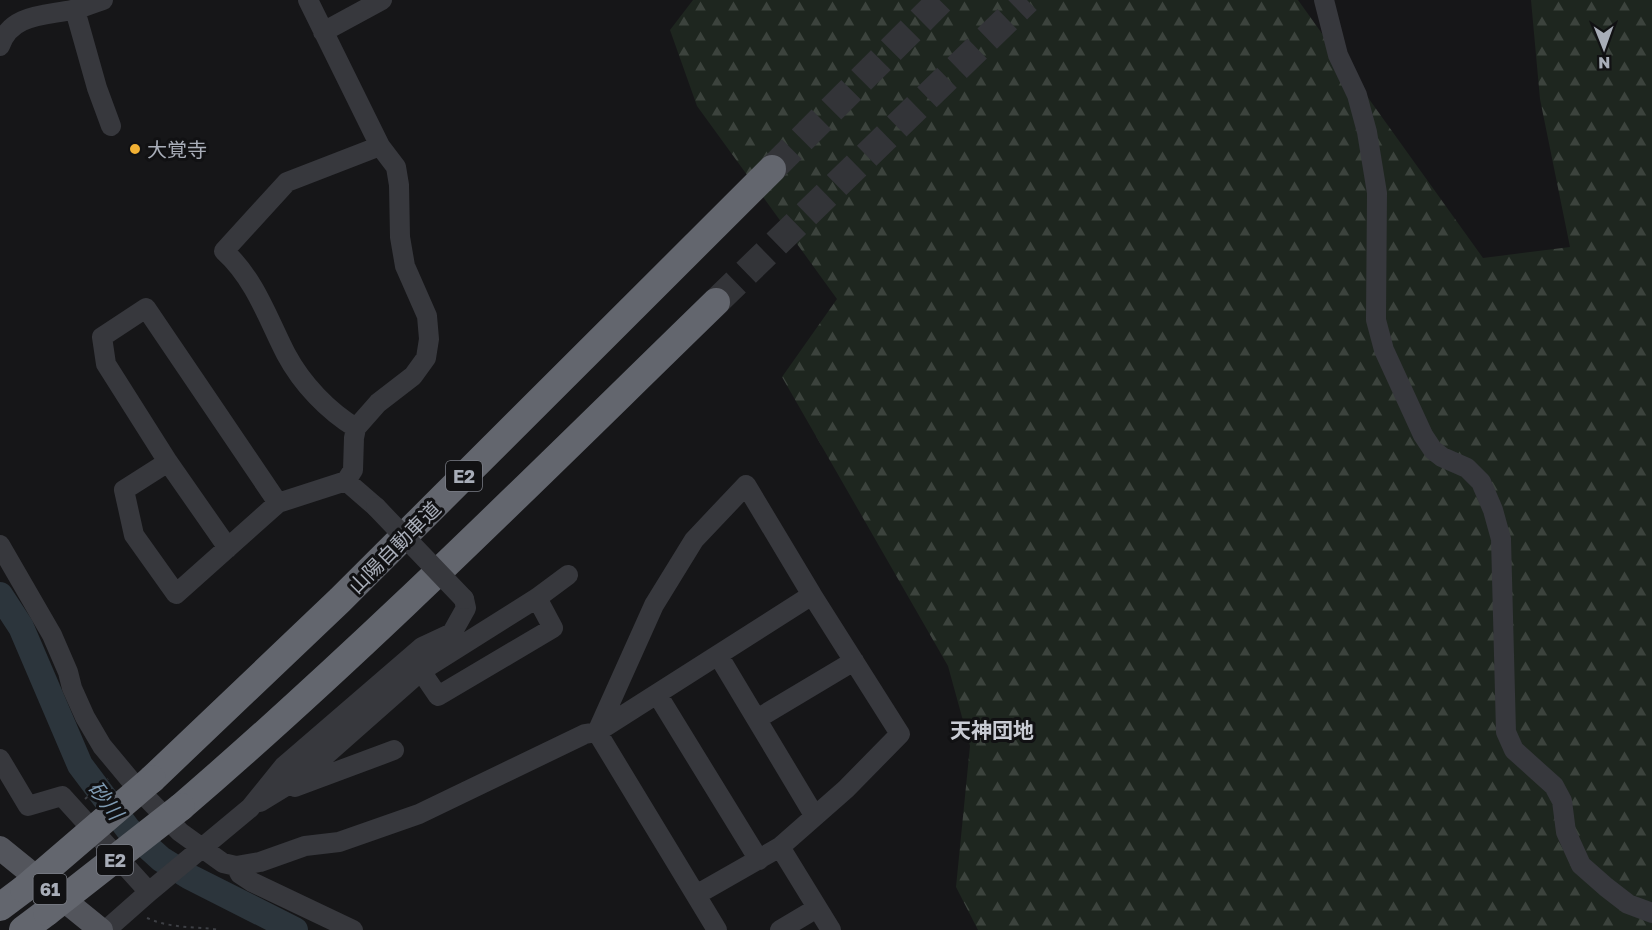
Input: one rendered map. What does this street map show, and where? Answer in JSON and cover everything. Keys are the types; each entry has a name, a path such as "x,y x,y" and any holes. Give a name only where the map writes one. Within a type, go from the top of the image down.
{"highway":[{"name":"山陽自動車道","path":"0,907 152,779 349,591 772,169"},
{"name":"E2","path":"23,930 181,807 248,750 372,636 716,302"}],"main road":[{"name":"61","path":"2,853 101,930"}],"street":[{"path":"0,46 10,30 21,21 63,7 103,0"},
{"path":"168,462 124,490 134,535 176,594 278,503 346,481 353,470 356,428 378,403 413,376 426,358 429,339 427,316 405,266 400,237 399,185 396,167 380,146 308,0"},
{"path":"322,32 382,0"},
{"path":"1324,0 1338,55 1357,95 1369,142 1377,193 1376,320 1384,350 1423,435 1434,450 1442,457 1467,468 1481,482 1493,510 1501,539 1506,732 1514,750 1554,786 1562,801 1566,832 1581,865 1628,904 1652,913"},
{"path":"63,7 111,126"},
{"path":"356,428 324,403 296,371 262,303 244,274 224,251 287,182 380,146"},
{"path":"228,548 168,462 106,364 102,337 146,308 278,503"},
{"path":"250,808 284,766 422,647 452,633 466,608 464,599 376,507 346,481"},
{"path":"597,732 654,606 694,540 746,484 812,595 900,734 846,789 814,815 780,848 696,895"},
{"path":"0,545 52,635 86,717 102,746 136,788 173,824 200,848 223,863 236,866 260,862 305,846 339,842 419,814 585,734 597,732 812,595"},
{"path":"106,930 200,848 250,808 280,791 321,759 421,671 537,598 568,574"},
{"path":"421,671 438,696 553,628 537,598"},
{"path":"718,655 814,815"},
{"path":"757,719 854,661"},
{"path":"657,694 759,860"},
{"path":"597,732 717,930"},
{"path":"280,791 302,786 394,750"},
{"path":"0,759 28,806 62,796 152,889"},
{"path":"780,848 831,930"},
{"path":"236,866 240,874 252,882 353,930"},
{"path":"780,930 817,908"}],"path":[{"path":"74,808 120,768"},
{"path":"129,909 154,921 177,928 201,927 220,930"}],"green space":[{"path":"693,0 1298,0 1483,258 1570,247 1540,99 1531,0 1652,0 1652,930 978,930 956,887 970,746 948,666 782,377 837,299 697,106 670,30"}],"waterway":[{"name":"砂川","path":"0,595 21,627 80,765 128,829 161,859 190,877 295,930"}],"tunnel":[{"path":"772,169 941,0"},
{"path":"716,302 1027,0"}],"place":[{"name":"大覚寺","path":"135,149"}],"district":[{"name":"天神団地","path":"992,730"}]}
